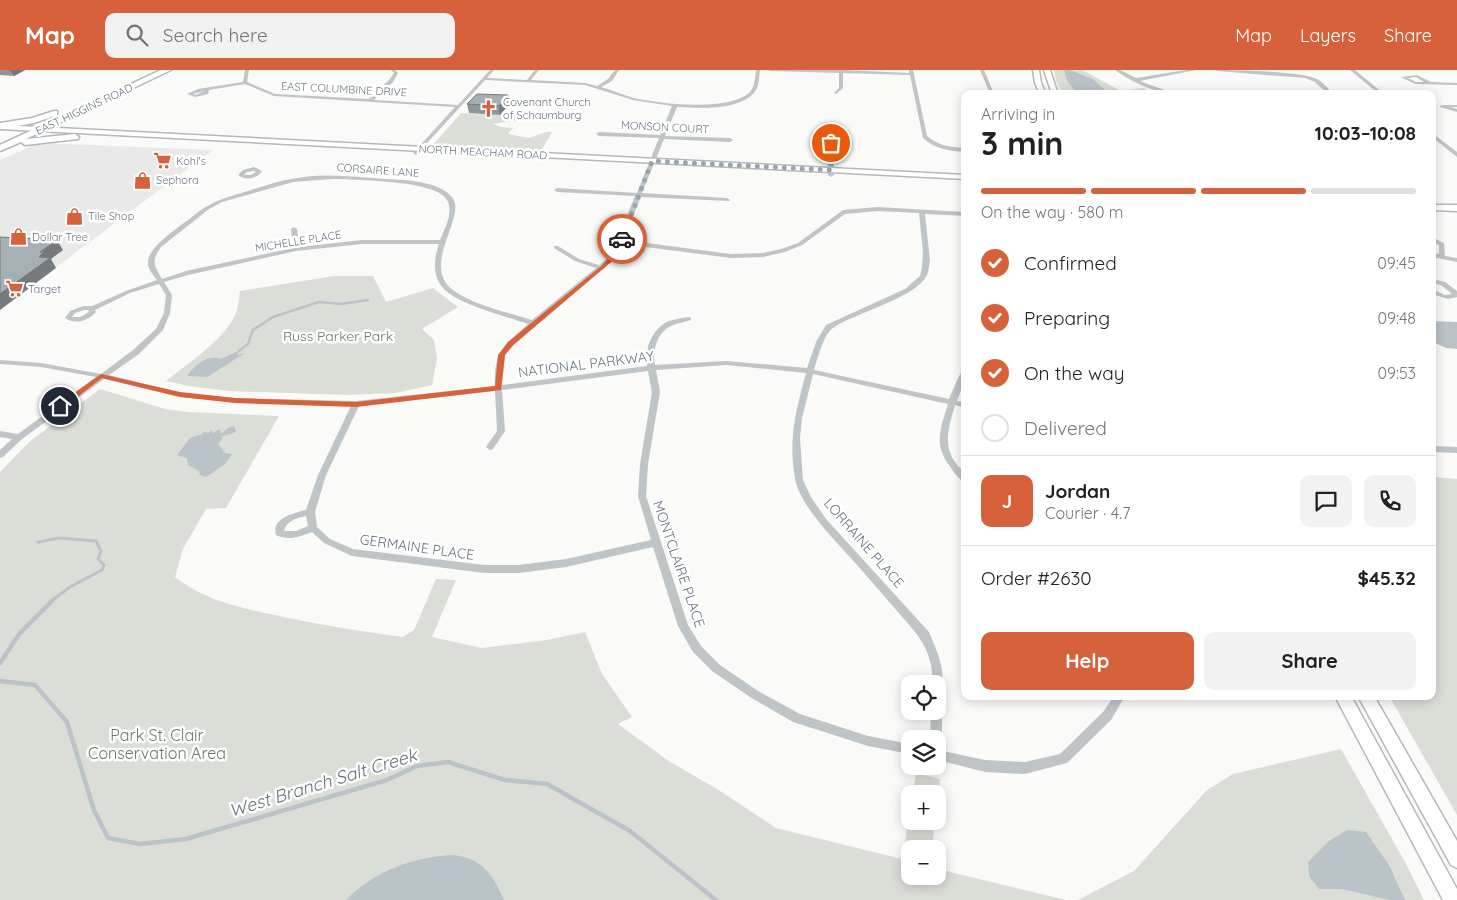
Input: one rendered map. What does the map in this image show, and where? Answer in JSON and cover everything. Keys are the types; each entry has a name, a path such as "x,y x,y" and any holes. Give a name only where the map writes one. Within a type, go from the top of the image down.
{"main road":[{"name":"EAST HIGGINS ROAD","path":"0,150 28,131 86,101 153,70"},
{"name":"EAST HIGGINS ROAD","path":"0,140 15,134 42,128 167,70"},
{"path":"1036,70 1041,90"},
{"path":"1047,70 1054,90"},
{"path":"0,126 34,120 86,101"},
{"path":"77,113 65,122 67,125 86,130"},
{"name":"NORTH MEACHAM ROAD","path":"0,126 75,137 418,150"},
{"name":"NORTH MEACHAM ROAD","path":"42,128 651,163 961,177"},
{"path":"0,133 15,134"},
{"path":"0,150 34,140 75,137"},
{"name":"NORTH MEACHAM ROAD","path":"831,172 961,182"},
{"path":"1436,201 1457,203"},
{"path":"1436,207 1457,208"},
{"path":"1345,700 1453,900"},
{"path":"1368,700 1457,859"}],"street":[{"path":"207,91 245,83 247,70"},
{"path":"370,101 391,81 396,73 393,70"},
{"path":"418,150 492,70"},
{"path":"528,81 537,70"},
{"path":"600,86 610,80 616,70"},
{"path":"483,79 600,86 631,98 675,105 722,104 737,101 749,95 754,90 758,70"},
{"path":"770,70 911,72 925,137 932,144 946,149 961,150"},
{"path":"982,70 990,90"},
{"path":"1116,70 1134,80 1160,90"},
{"path":"1134,80 1194,70"},
{"path":"1217,70 1294,74 1317,82 1326,90"},
{"path":"1352,70 1377,90"},
{"path":"836,93 840,88 841,71"},
{"name":"EAST COLUMBINE DRIVE","path":"245,83 274,95 458,106"},
{"path":"1428,83 1457,84"},
{"path":"490,447 501,431 498,388 501,355 533,323 602,268 614,256 675,105"},
{"path":"1457,106 1442,106 1457,110"},
{"path":"831,172 832,130"},
{"name":"MONSON COURT","path":"599,134 730,140"},
{"path":"1436,137 1457,154"},
{"path":"252,177 261,188"},
{"name":"CORSAIRE LANE","path":"161,282 151,264 152,256 159,246 220,200 293,180 332,177 410,182 437,188 448,194 452,200 454,209 441,242 437,266 447,288 467,300 533,323"},
{"path":"557,190 727,200"},
{"path":"621,242 731,256 764,255 783,251 800,244 843,212 877,209 961,214"},
{"name":"LORRAINE PLACE","path":"922,211 927,266 924,275 908,290 829,327 820,342 810,371 798,418 796,438 799,480 807,498 823,521 924,635 934,656 939,675"},
{"path":"294,229 296,250"},
{"path":"1436,241 1442,244 1442,257"},
{"name":"MICHELLE PLACE","path":"92,309 128,292 211,267 296,250 362,242 441,242"},
{"path":"556,248 577,260 602,268"},
{"path":"1436,256 1457,260"},
{"path":"1436,281 1449,286 1454,290 1455,296 1444,296 1436,293"},
{"path":"0,454 19,437 136,352 159,330 167,313 169,295 161,282"},
{"name":"MONTCLAIRE PLACE","path":"689,319 671,323 657,335 652,344 650,368 656,392 644,464 642,496 655,543 683,626 697,649 716,668 754,694 797,718 868,741 901,747"},
{"name":"NATIONAL PARKWAY","path":"0,362 41,366 101,376 180,395 235,400 356,404 650,368 726,362 810,371 961,404"},
{"path":"961,383 945,429 943,444 955,468 961,475"},
{"path":"310,512 284,522 279,528 279,533 284,536 293,535 313,528 310,512 322,475 356,404"},
{"path":"0,434 19,437"},
{"path":"1436,449 1457,450"},
{"name":"GERMAINE PLACE","path":"313,528 327,541 352,552 484,570 518,569 566,563 655,543"},
{"path":"946,757 985,766 1024,768 1063,759 1107,716 1117,700"}],"shaded area":[{"path":"1064,70 1070,70 1093,79 1105,90 1075,90 1067,81"},
{"path":"39,143 213,150 0,309 0,160"},
{"path":"1436,321 1457,322 1457,349 1446,348 1436,343"},
{"path":"239,351 237,355 245,353 207,377 187,376 193,368 210,358 220,359"},
{"path":"234,426 236,432 221,437 223,438 218,444 225,453 232,454 225,464 206,477 200,475 199,471 188,465 187,458 177,455 190,438 212,430 213,433 220,429 220,433 222,433"},
{"path":"1347,830 1366,832 1389,865 1405,900 1390,900 1342,889 1319,889 1309,876 1308,862 1329,841"},
{"path":"453,855 472,860 485,869 491,875 504,900 346,900 369,881 395,867 423,859"}],"green space":[{"path":"1054,70 1082,70 1119,90 1061,90 1056,81"},
{"path":"1142,88 1146,89 1144,90 1128,90"},
{"path":"461,113 538,117 493,124 500,127 513,128 508,134 529,138 546,132 552,132 541,151 432,146"},
{"name":"Russ Parker Park","path":"334,276 373,276 386,302 433,288 458,307 422,329 434,340 437,358 432,385 396,393 347,395 229,391 166,381 217,340 233,320 239,303 240,291"},
{"name":"Park St. Clair Conservation Area","path":"100,389 165,409 188,412 279,416 226,508 206,509 183,549 175,577 185,585 208,597 258,611 353,630 403,637 414,630 436,579 456,580 432,637 482,648 547,640 585,632 602,674 632,717 618,724 670,762 717,789 776,828 901,859 901,885 946,885 946,871 1066,900 0,900 0,472 29,442"},
{"path":"1436,477 1457,479 1457,815 1391,700 1436,700"},
{"path":"1341,749 1405,862 1424,900 1078,900 1134,871 1207,790 1233,774"},
{"path":"916,775 940,779 939,785 914,785"},
{"name":"Park St. Clair Conservation Area","path":"907,830 934,830 933,840 905,840"}],"building":[{"path":"477,94 508,95 499,106 467,104"},
{"path":"0,237 57,240 40,252 44,252 39,257 50,258 0,294"}],"waterway":[{"path":"239,351 248,344 253,330 273,317 319,302 341,304 368,300"},
{"path":"38,542 59,538 96,541 101,551 98,559 104,565 102,570 70,587 50,602"},
{"path":"0,663 20,633 52,601"},
{"name":"West Branch Salt Creek","path":"0,681 35,685 67,722 94,810 108,838 140,844 186,839 387,780 417,766 448,762 505,780 547,784 630,831 716,900"}],"way so far":[{"path":"622,239 652,161 831,170 831,143"}],"place":[{"name":"Covenant Church of Schaumburg","path":"489,108"},
{"name":"Kohl's","path":"162,161"},
{"name":"Sephora","path":"142,180"},
{"name":"Tile Shop","path":"74,216"},
{"name":"Dollar Tree","path":"18,237"},
{"name":"Target","path":"14,289"}],"route":[{"path":"60,406 101,376 180,395 235,400 325,404 356,404 498,388 501,355 533,323 602,268 614,256 622,239"}]}
